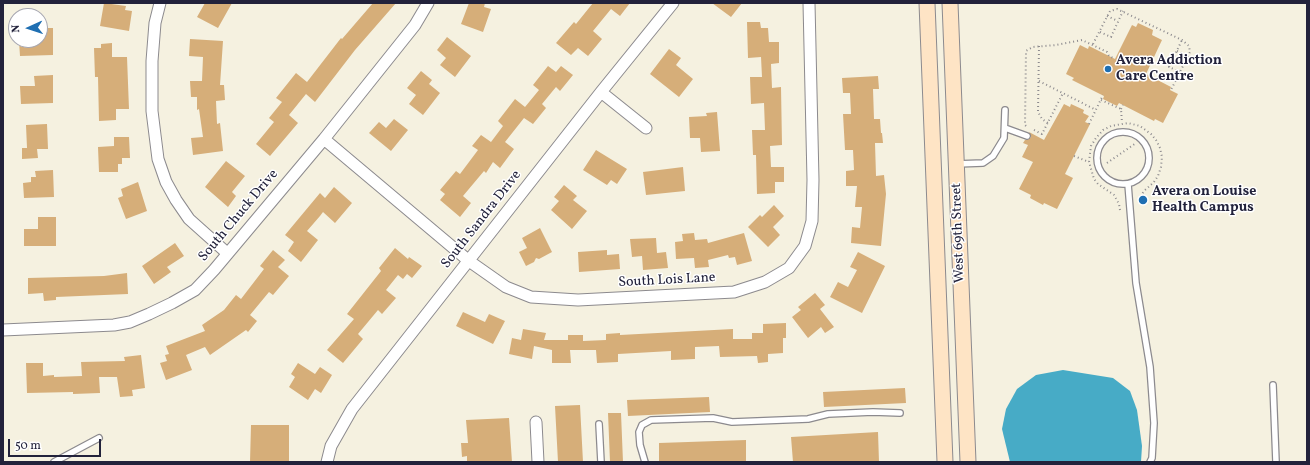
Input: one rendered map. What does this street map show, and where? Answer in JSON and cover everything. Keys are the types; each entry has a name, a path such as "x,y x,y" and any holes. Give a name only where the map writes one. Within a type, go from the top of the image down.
{"main road":[{"name":"West 69th Street","path":"927,3 945,462"},
{"name":"West 69th Street","path":"950,3 968,462"}],"street":[{"path":"160,3 155,23 152,61 152,112 158,160 166,182 189,219 227,253"},
{"name":"South Chuck Drive","path":"3,330 114,325 130,322 172,303 195,290 214,270 324,139 415,25 428,3"},
{"name":"South Sandra Drive","path":"327,462 331,446 352,409 601,92 673,3"},
{"name":"South Lois Lane","path":"324,139 469,261 506,287 531,297 578,300 734,292 765,282 789,268 806,246 812,221 813,180 808,3"},
{"path":"601,92 646,128"},
{"path":"536,422 538,462"}],"lane":[{"path":"956,164 983,163 992,156 1004,138 1005,110"},
{"path":"1005,128 1027,136"},
{"path":"1126,131 1141,138 1149,153 1148,165 1142,176 1128,184 1117,183 1107,178 1099,168 1097,158 1098,150 1109,136 1118,132 1126,131"},
{"path":"1128,184 1136,283 1150,367 1154,423 1152,458 1150,462"},
{"path":"1273,385 1276,462"},
{"path":"644,462 639,432 642,425 651,420 713,418 732,422 808,419 828,414 873,412 900,413"},
{"path":"599,424 601,462"},
{"path":"54,462 99,438"}],"path":[{"path":"1093,44 1107,16 1113,9 1124,12 1182,40 1188,46 1190,52 1171,90"},
{"path":"1099,32 1111,37 1124,12"},
{"path":"1107,16 1118,21"},
{"path":"1063,93 1042,134 1025,125 1026,51 1033,47 1060,45 1082,40 1107,52 1109,56 1115,59"},
{"path":"1180,72 1169,67 1182,40"},
{"path":"1039,46 1038,112 1042,119 1048,123"},
{"path":"1177,51 1189,56"},
{"path":"1039,81 1096,110"},
{"path":"1089,124 1103,95"},
{"path":"1101,100 1121,109"},
{"path":"1122,123 1121,109 1123,105"},
{"path":"1120,210 1119,204 1114,195 1098,184 1094,179 1089,162 1091,146 1103,130 1111,126 1122,123 1140,126 1151,134 1160,148 1162,157 1161,168 1158,176 1140,196 1138,202"},
{"path":"1107,163 1136,144"},
{"path":"1074,156 1089,162"}],"water":[{"path":"1063,370 1113,378 1130,391 1137,410 1142,446 1141,462 1010,462 1002,429 1006,409 1017,389 1036,375"}],"building":[{"path":"104,3 126,6 125,10 132,11 129,31 100,26"},
{"path":"205,3 232,3 218,28 197,17"},
{"path":"373,3 396,3 355,50 315,102 306,94 289,115 298,123 270,156 256,144 274,122 269,118 282,102 276,98 296,73 307,82 341,38 342,39"},
{"path":"469,3 485,3 484,7 491,9 483,32 461,24"},
{"path":"593,3 630,3 620,16 611,9 593,31 602,39 588,56 578,48 571,55 556,43 574,22 576,24"},
{"path":"712,3 742,3 731,17"},
{"path":"747,22 760,22 761,28 768,28 769,42 779,42 779,63 771,64 772,88 781,87 782,145 770,146 771,167 784,167 784,182 775,182 775,193 757,194 756,155 753,155 752,130 765,130 764,103 751,104 750,77 762,77 761,57 748,58"},
{"name":"Avera Addiction Care Centre","path":"1138,23 1153,30 1152,35 1162,40 1146,74 1171,87 1170,90 1178,94 1163,123 1155,119 1154,121 1119,103 1117,106 1103,99 1104,96 1072,80 1074,78 1066,74 1080,45 1088,49 1089,46 1115,59 1132,25 1136,27"},
{"path":"48,28 53,28 53,55 20,56 19,48 48,48"},
{"path":"447,37 471,56 455,77 440,65 446,58 437,50"},
{"path":"190,39 223,41 220,85 224,85 225,100 216,101 217,124 220,123 223,151 193,155 191,138 203,137 199,109 197,110 197,97 191,97 190,81 202,81 203,57 189,56"},
{"path":"112,43 112,57 127,57 129,109 116,109 116,120 99,121 98,77 95,77 94,48 101,48 101,44"},
{"path":"669,49 681,58 676,65 693,79 679,97 650,74"},
{"path":"548,66 556,72 561,66 573,75 560,91 556,87 542,104 546,108 533,124 524,118 505,142 514,149 500,168 493,162 486,173 484,171 463,196 471,203 460,217 440,200 445,194 440,190 456,171 460,174 478,150 472,146 481,135 491,142 503,126 498,121 515,99 525,107 539,90 533,85"},
{"path":"421,71 432,80 429,84 440,93 423,115 409,104 416,95 407,88"},
{"path":"53,75 53,103 21,104 20,86 35,86 34,76"},
{"path":"878,76 879,89 873,89 874,119 880,119 883,143 875,143 876,176 884,175 886,194 881,246 851,243 852,227 860,228 862,207 855,207 857,186 846,186 846,171 854,170 853,150 845,150 843,114 851,114 850,93 843,93 842,78"},
{"name":"Avera Addiction Care Centre","path":"1064,104 1070,107 1071,104 1084,110 1083,113 1089,116 1085,122 1090,124 1065,174 1073,178 1057,209 1044,203 1043,205 1030,198 1031,195 1019,189 1033,162 1022,157 1028,145 1023,143 1031,137 1029,132 1044,140"},
{"path":"717,112 720,151 701,152 700,138 690,138 689,117 707,116 706,113"},
{"path":"394,119 408,130 391,151 369,133 379,122 386,128"},
{"path":"47,124 48,149 37,149 38,158 22,159 22,148 27,148 26,125"},
{"path":"114,137 129,137 130,158 122,158 122,164 118,164 118,172 99,172 98,147 114,146"},
{"path":"596,150 627,169 617,184 611,180 607,185 583,170"},
{"path":"226,161 245,176 232,192 236,196 228,207 205,187"},
{"path":"683,167 685,191 646,195 643,172"},
{"path":"53,170 54,197 24,198 23,183 31,182 31,177 36,177 35,171"},
{"path":"138,182 147,211 126,219 118,198 123,196 121,189"},
{"path":"564,185 577,196 573,200 587,211 572,229 551,210 559,201 554,197"},
{"path":"334,187 352,203 335,223 323,212 307,231 318,240 301,262 288,251 294,242 285,235 320,193 325,198"},
{"path":"774,205 784,216 773,227 780,235 768,247 748,227 760,215 762,217"},
{"path":"38,217 56,217 56,246 24,246 24,229 38,229"},
{"path":"540,228 552,252 539,259 536,258 534,262 526,266 519,252 527,248 522,238"},
{"path":"694,233 695,240 707,239 708,243 744,233 752,261 737,265 735,257 729,258 728,255 708,260 709,267 695,268 694,258 676,259 675,242 683,241 682,234"},
{"path":"656,238 657,253 666,252 668,268 643,270 642,256 632,257 630,239"},
{"path":"175,243 184,256 167,267 171,272 154,284 142,266"},
{"path":"395,248 408,259 409,257 422,266 412,278 407,274 403,279 398,275 386,290 396,298 382,314 378,310 358,334 363,339 343,363 327,350 354,319 347,314 381,271 379,268"},
{"path":"273,250 285,260 278,267 289,276 273,295 269,292 250,315 257,321 248,332 246,330 210,355 205,347 186,355 192,370 166,380 160,363 167,361 165,355 169,354 166,346 205,331 202,325 224,310 236,295 241,299 264,269 260,266"},
{"path":"607,250 607,255 619,254 620,269 579,272 578,252"},
{"path":"858,252 885,266 862,313 830,297 838,282 848,287 857,270 850,267"},
{"path":"127,273 128,294 56,297 56,300 44,301 43,293 28,294 28,278 104,276"},
{"path":"815,293 825,305 820,309 834,327 825,333 821,327 808,338 792,317 801,310 798,307"},
{"path":"463,312 485,322 489,314 505,321 493,344 456,326"},
{"path":"786,323 786,338 783,338 783,353 768,354 768,362 758,363 757,356 720,357 719,346 695,347 695,359 671,360 671,351 618,354 618,362 597,363 596,350 570,350 571,363 552,363 552,350 534,346 532,359 509,354 512,338 521,340 523,329 546,333 544,340 568,340 568,335 583,335 583,341 606,340 606,334 620,333 620,335 733,329 733,339 752,339 752,333 763,333 763,324"},
{"path":"141,355 145,388 132,390 133,396 120,397 117,377 99,377 100,393 27,393 26,363 43,363 43,376 82,376 81,362 125,361 124,357"},
{"path":"298,363 315,374 320,367 332,375 321,393 315,389 308,400 289,387 295,377 291,374"},
{"path":"905,388 906,403 824,407 823,392"},
{"path":"709,397 710,412 628,416 627,400"},
{"path":"580,405 583,462 558,462 555,406"},
{"path":"608,413 621,413 623,462 610,462"},
{"path":"509,418 512,462 467,462 467,456 462,457 461,443 468,443 466,420"},
{"path":"251,425 289,425 289,462 250,462"},
{"path":"878,432 879,462 793,462 791,437"},
{"path":"746,440 746,462 659,462 659,443"}],"place":[{"name":"Avera Addiction Care Centre","path":"1108,69"},
{"name":"Avera on Louise Health Campus","path":"1143,200"}]}
